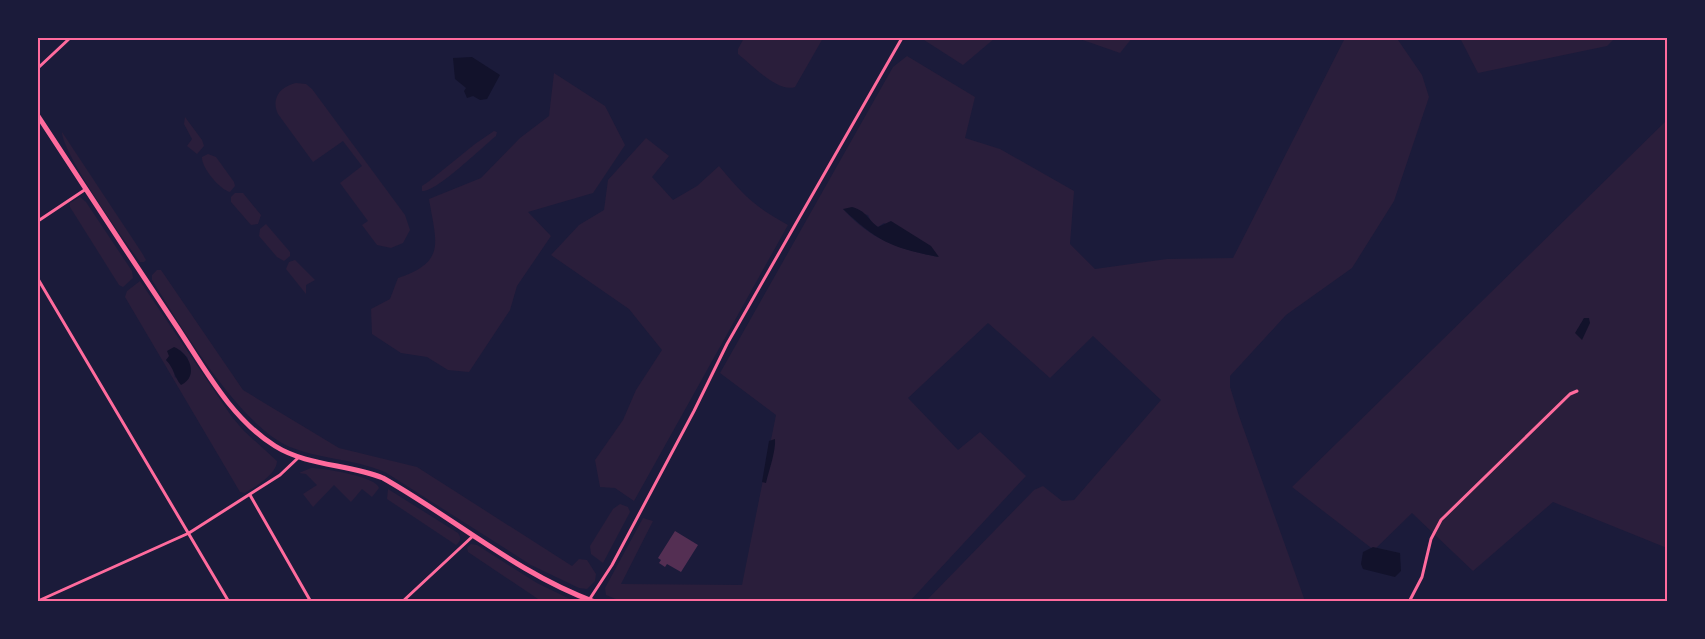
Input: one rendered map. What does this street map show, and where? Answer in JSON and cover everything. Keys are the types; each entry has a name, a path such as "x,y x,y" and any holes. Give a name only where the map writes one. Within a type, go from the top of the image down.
{"main road":[{"path":"38,116 237,412 263,437 299,458 362,470 383,478 538,576 591,601"}],"street":[{"path":"38,68 70,38"},
{"path":"591,601 612,565 727,344 902,38"},
{"path":"38,221 86,190"},
{"path":"38,279 229,602"},
{"path":"1409,602 1422,577 1431,539 1441,520 1570,394 1578,391"},
{"path":"38,601 189,533 250,496 280,475 299,458"},
{"path":"250,496 311,602"},
{"path":"402,602 474,535"}],"shaded area":[{"path":"744,38 823,38 795,87 788,88 765,77 738,54 738,49"},
{"path":"921,38 995,38 963,65"},
{"path":"1077,38 1132,38 1120,53"},
{"path":"1345,38 1394,38 1398,40 1422,75 1429,97 1394,201 1352,268 1286,315 1230,376 1230,387 1239,416 1305,601 926,601 1034,490 1043,486 1062,501 1074,500 1161,400 1093,336 1050,378 988,323 908,398 958,450 980,432 1026,476 910,601 623,602 606,595 605,588 643,518 653,521 621,584 742,585 776,415 720,373 893,67 907,56 975,97 965,138 1000,149 1074,191 1070,244 1095,269 1167,259 1233,258","holes":["843,209 868,215 871,222 878,227 884,223 938,257 886,242 864,228"]},
{"path":"1460,38 1615,38 1607,46 1478,73"},
{"path":"472,57 500,75 487,99 480,100 473,96 467,98 464,91 466,88 455,79 453,58"},
{"path":"554,73 605,106 625,145 593,193 528,212 551,236 517,286 510,310 469,372 448,370 427,357 401,353 372,334 371,309 390,299 398,278 414,272 431,257 435,239 429,199 481,178 520,138 549,116"},
{"path":"296,83 306,84 312,89 405,215 410,230 403,243 391,248 377,245 362,225 368,221 340,183 362,166 343,141 313,162 278,114 276,98 278,94 285,87"},
{"path":"1667,109 1667,548 1553,502 1473,571 1412,513 1374,550 1292,487 1665,122"},
{"path":"185,117 202,140 204,146 197,154 187,146 192,139 184,124"},
{"path":"494,131 497,132 496,136 459,168 438,185 429,190 422,191 422,186"},
{"path":"62,132 142,253 146,260 144,262 140,262 121,236 82,177 65,143"},
{"path":"646,138 669,156 652,177 673,200 697,186 719,166 750,200 788,225 634,501 615,488 600,487 595,460 623,420 636,390 662,350 629,309 551,255 579,225 604,210 608,180"},
{"path":"208,154 216,157 234,182 235,186 230,192 216,183 208,172 202,157"},
{"path":"235,193 243,193 261,215 258,224 251,225 231,202 231,197"},
{"path":"80,197 86,202 132,271 133,278 123,287 119,285 70,207 70,203"},
{"path":"852,207 864,213 878,227 891,221 931,246 939,257 897,247 886,242 866,229 843,209"},
{"path":"266,224 290,252 290,256 284,261 277,257 259,236 260,229"},
{"path":"295,260 315,280 306,285 306,294 286,269 289,262"},
{"path":"157,270 161,270 243,390 339,448 417,467 572,566 579,559 587,560 596,574 595,581 587,589 579,588 531,565 385,472 361,464 301,451 271,436 251,419 232,397 195,348 152,280 152,275"},
{"path":"140,281 232,417 244,431 277,461 273,471 260,484 245,493 240,492 125,297 127,291","holes":["180,350 188,358 175,378 173,367 166,360"]},
{"path":"1584,318 1589,318 1590,323 1582,340 1575,333"},
{"path":"174,347 184,354 190,365 190,376 181,385 166,360 169,356 167,351"},
{"path":"775,439 766,483 762,482 769,441"},
{"path":"311,468 338,471 360,477 376,484 379,488 372,497 362,489 351,502 334,485 313,507 303,494 317,485 306,474 299,473"},
{"path":"388,489 458,533 459,543 456,545 387,499"},
{"path":"620,504 628,507 630,512 603,563 591,554 590,546 613,509"},
{"path":"471,544 477,545 537,583 574,601 541,601 468,552 467,548"},
{"path":"1373,547 1400,553 1401,571 1395,577 1363,569 1361,564 1363,552"}],"building":[{"path":"675,531 698,545 681,572 667,564 665,567 659,563 661,560 658,558"}]}
